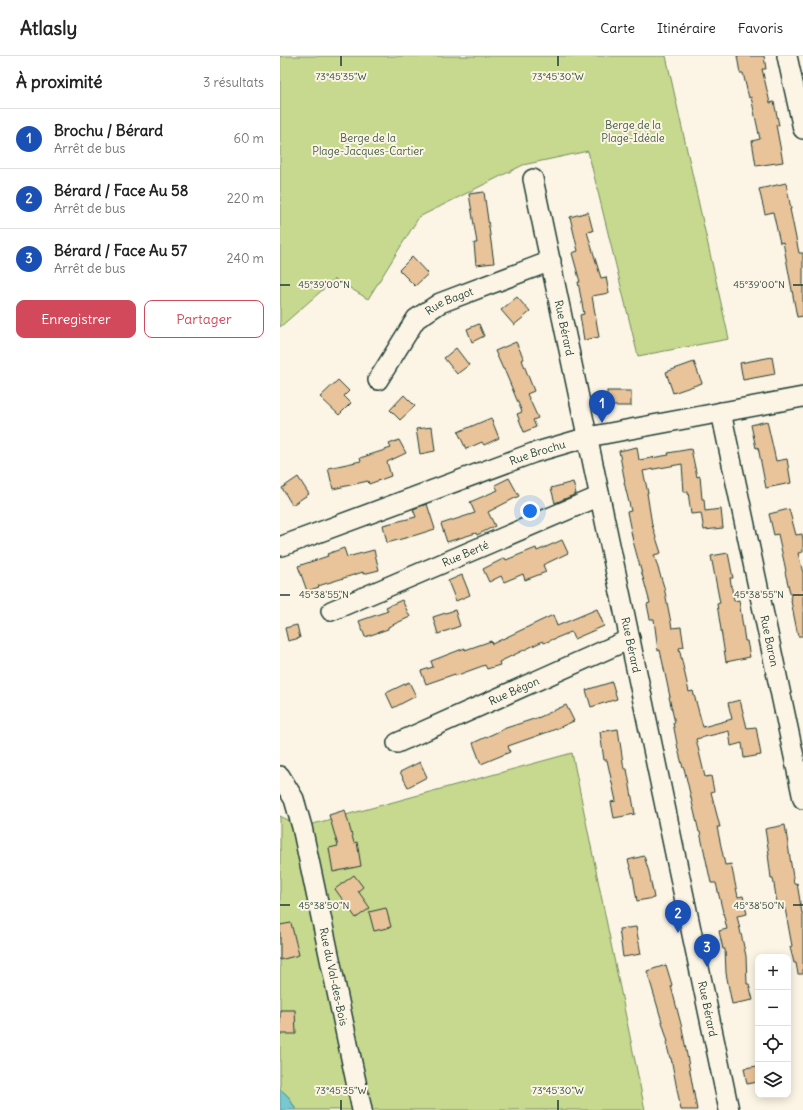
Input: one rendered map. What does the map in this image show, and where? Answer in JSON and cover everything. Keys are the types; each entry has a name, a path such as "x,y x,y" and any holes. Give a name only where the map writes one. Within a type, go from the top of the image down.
{"street":[{"path":"787,56 803,129"},
{"name":"Rue Bérard","path":"534,179 729,1110"},
{"name":"Rue Bagot","path":"378,380 416,319 440,303 551,261"},
{"name":"Rue Brochu","path":"282,546 532,453 588,437 803,397"},
{"name":"Rue Baron","path":"721,412 803,799"},
{"name":"Rue Berté","path":"331,611 600,496"},
{"name":"Rue Bégon","path":"397,743 630,639"},
{"name":"Rue du Val-des-Bois","path":"280,776 294,799 302,827 362,1110"}],"green space":[{"path":"280,56 666,56 729,339 638,356 588,151 523,165 419,217 368,299 335,279 280,327"},
{"path":"572,753 645,1110 296,1110 288,1096 280,1089 280,816 302,827"}],"water":[{"path":"280,1089 288,1096 296,1110 280,1110"}],"building":[{"path":"737,56 764,56 766,69 762,69 770,103 774,102 779,125 776,125 783,162 756,166 752,141 760,139 751,97 749,98 743,73 740,73"},
{"path":"786,183 799,253 803,253 803,316 797,317 783,242 780,243 773,212 765,214 759,189"},
{"path":"484,192 494,263 476,265 474,243 477,243 469,194"},
{"path":"588,212 593,231 587,232 601,278 606,277 609,293 592,296 599,337 584,340 580,315 584,314 578,282 580,282 572,253 578,251 570,217"},
{"path":"412,257 428,274 415,286 399,270"},
{"path":"517,297 530,312 514,325 501,310"},
{"path":"479,324 484,336 472,342 467,329"},
{"path":"516,342 524,359 522,360 534,391 527,394 538,418 533,420 536,427 524,432 517,414 522,412 495,351"},
{"path":"456,348 469,365 457,374 444,358"},
{"path":"772,357 775,374 743,380 740,363"},
{"path":"694,362 702,383 673,393 666,372"},
{"path":"338,380 349,391 344,396 351,403 339,415 320,397"},
{"path":"607,391 631,391 631,406 607,406"},
{"path":"404,395 415,406 400,420 390,410"},
{"path":"491,418 499,438 484,445 482,442 466,449 458,432"},
{"path":"767,421 776,461 787,459 791,483 766,488 758,447 756,448 751,425"},
{"path":"432,427 435,451 420,454 416,429"},
{"path":"399,440 406,453 387,462 391,476 369,484 368,481 333,489 328,468 361,461 360,458 391,448 389,444"},
{"path":"637,447 639,460 669,455 668,453 691,449 697,477 700,476 702,499 704,499 705,511 721,509 723,528 704,530 701,513 691,514 688,492 684,492 682,464 643,471 648,493 652,525 661,553 654,555 664,587 672,628 681,627 684,647 679,648 689,692 693,691 703,727 732,719 728,703 740,700 747,728 756,727 761,755 744,758 742,743 731,746 729,731 696,739 705,777 711,776 714,791 711,792 720,827 717,827 725,865 731,864 738,897 743,896 747,914 737,916 746,956 747,984 749,984 753,1000 732,1004 726,973 725,949 723,949 719,931 727,929 716,883 711,883 700,832 678,749 670,697 660,650 658,651 654,619 650,619 647,604 650,603 633,541 627,512 631,511 619,451"},
{"path":"298,477 309,494 292,505 282,488"},
{"path":"509,478 519,496 488,512 495,526 477,535 476,533 447,542 441,524 475,513 470,502 498,490 495,485"},
{"path":"573,482 576,494 555,503 551,488"},
{"path":"427,504 435,529 387,543 383,525 416,517 413,509"},
{"path":"789,509 796,535 802,534 803,540 803,552 798,553 803,573 803,636 798,636 778,534 774,535 769,514"},
{"path":"562,540 568,553 543,565 546,572 525,580 523,574 504,582 501,576 489,582 483,569 505,558 506,560 536,548 537,551"},
{"path":"344,548 347,557 374,550 379,570 363,574 363,572 318,586 319,587 307,591 298,566 328,556 327,554"},
{"path":"728,553 733,578 730,578 734,601 739,600 745,641 747,641 750,657 726,662 717,604 720,603 711,556"},
{"path":"462,575 470,595 456,601 448,581"},
{"path":"402,600 410,617 388,627 388,629 365,637 359,621 388,611 386,607"},
{"path":"597,609 604,626 574,639 571,632 544,643 543,641 499,662 500,665 487,669 485,665 455,676 455,674 426,684 421,671 433,667 431,661 465,648 465,650 491,641 492,644 553,615 557,626"},
{"path":"455,610 460,626 438,634 433,617"},
{"path":"297,625 300,638 288,641 285,628"},
{"path":"409,682 416,696 393,708 386,693"},
{"path":"612,682 617,699 591,707 586,690"},
{"path":"566,705 574,721 551,731 508,746 510,752 481,764 473,743 506,728 540,717"},
{"path":"618,729 624,769 627,769 635,814 614,818 611,802 616,801 607,760 604,760 600,732"},
{"path":"420,762 427,777 408,787 400,772"},
{"path":"345,810 354,843 357,842 361,866 333,872 329,848 338,846 329,815"},
{"path":"785,825 794,884 797,883 803,913 803,974 798,974 796,963 794,963 790,947 792,946 785,908 778,909 773,878 771,878 768,854 765,829"},
{"path":"644,856 654,898 637,901 633,877 628,860"},
{"path":"354,875 363,887 358,891 370,908 356,918 335,889"},
{"path":"386,908 391,927 374,931 369,912"},
{"path":"291,923 299,955 280,960 280,925"},
{"path":"636,927 641,954 623,957 619,929"},
{"path":"666,965 682,1028 697,1110 681,1110 671,1058 666,1042 668,1042 647,971"},
{"path":"280,1010 295,1010 296,1034 280,1034"},
{"path":"755,1066 755,1083 747,1084 744,1068"}],"place":[{"name":"Brochu / Bérard","path":"602,423"},
{"name":"Bérard / Face Au 58","path":"678,933"},
{"name":"Bérard / Face Au 57","path":"707,967"}],"park label":[{"name":"Berge de la Plage-Idéale","path":"633,131"},
{"name":"Berge de la Plage-Jacques-Cartier","path":"368,144"}]}
